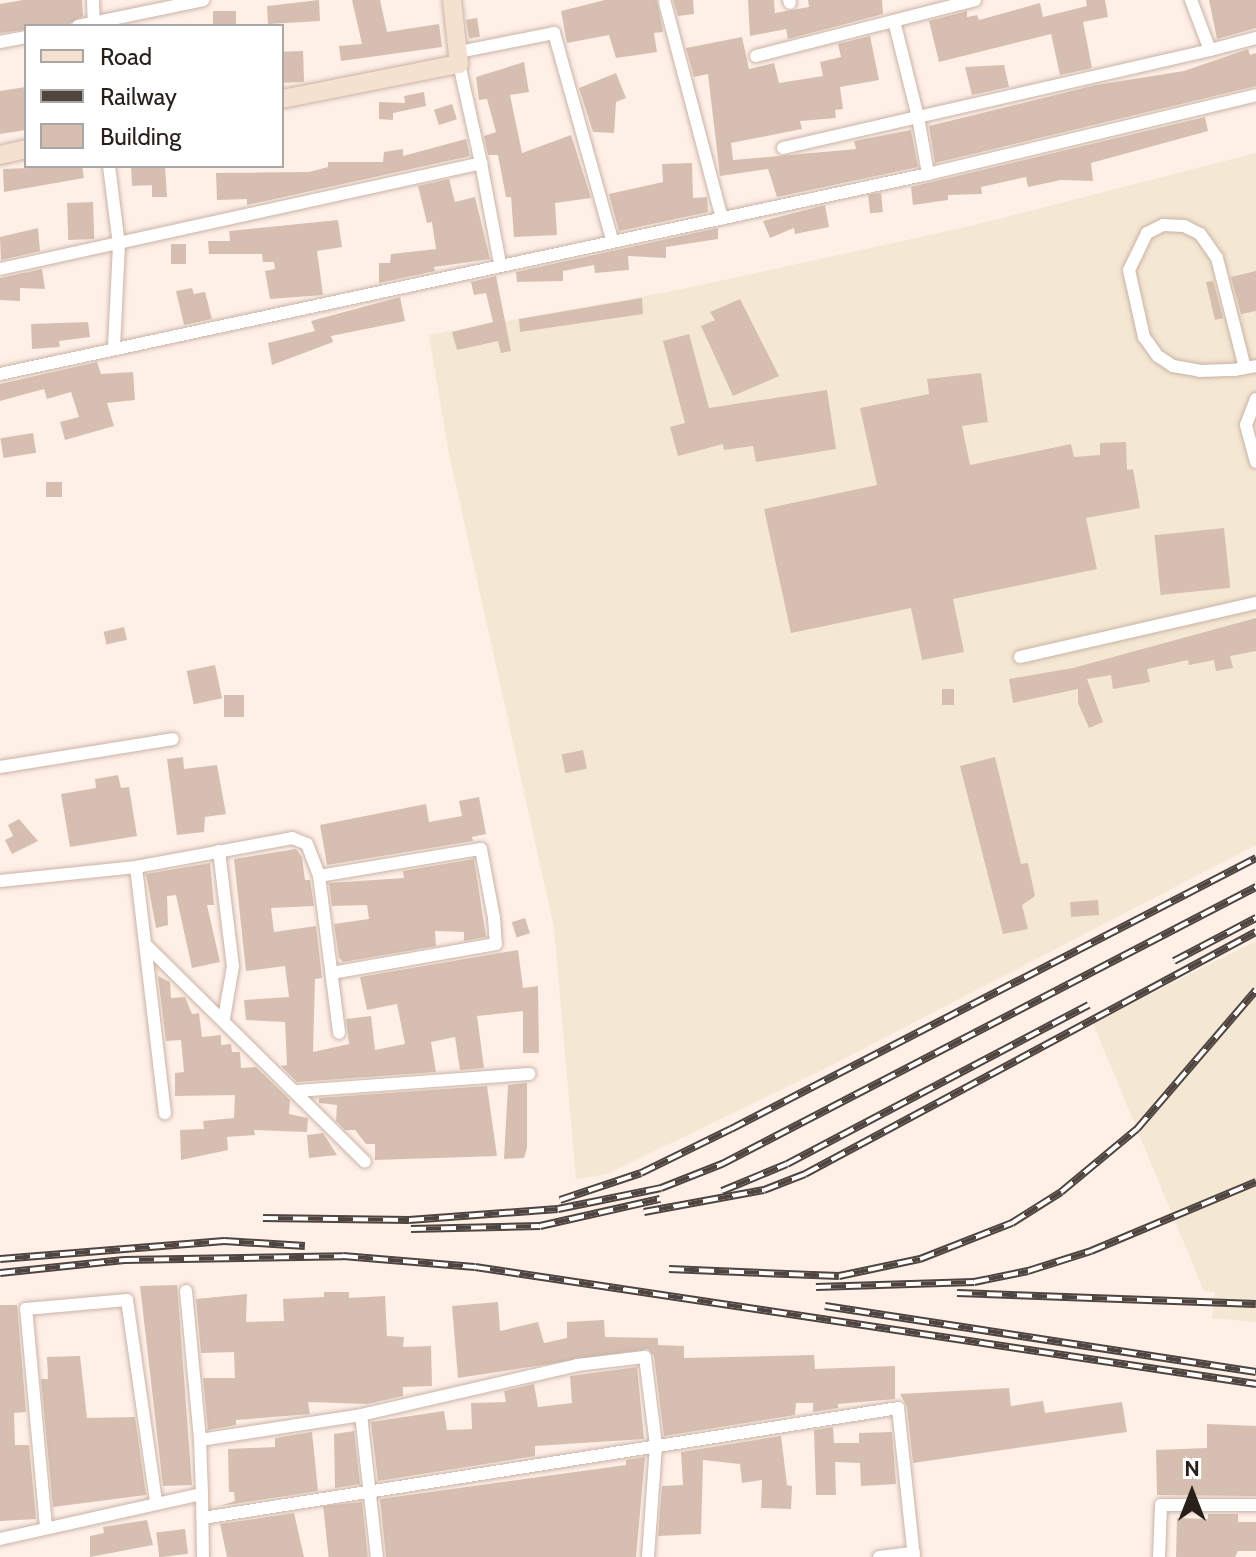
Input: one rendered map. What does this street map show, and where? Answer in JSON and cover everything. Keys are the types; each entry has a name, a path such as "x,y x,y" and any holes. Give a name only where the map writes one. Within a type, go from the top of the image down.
{"street":[{"path":"93,0 94,24 203,0"},
{"path":"452,0 459,58 500,264"},
{"path":"756,56 975,0"},
{"path":"1191,0 1210,50"},
{"path":"665,3 722,219"},
{"path":"894,21 918,117 928,174"},
{"path":"284,99 554,33 612,239"},
{"path":"0,42 24,37"},
{"path":"783,148 1256,38"},
{"path":"0,374 612,239 722,219 928,174 1256,95"},
{"path":"0,155 24,149"},
{"path":"0,269 481,163"},
{"path":"109,168 119,245 114,349"},
{"path":"1174,225 1200,234 1217,258 1251,367 1200,371 1173,366 1144,337 1129,270 1147,233 1174,225"},
{"path":"1256,399 1246,425 1256,462"},
{"path":"1020,657 1256,603"},
{"path":"0,767 173,739"},
{"path":"0,881 136,867 292,838 307,844 319,876 339,1033"},
{"path":"319,876 481,849 494,918 496,944 332,973"},
{"path":"219,851 233,966 224,1018"},
{"path":"136,867 148,947 165,1113"},
{"path":"148,947 224,1018 365,1162"},
{"path":"296,1091 529,1074"},
{"path":"186,1291 200,1440 203,1557"},
{"path":"46,1527 26,1309 127,1300 156,1502"},
{"path":"200,1440 361,1415 577,1365 645,1357 656,1445 648,1557"},
{"path":"203,1518 898,1408 914,1555 879,1557"},
{"path":"361,1415 377,1557"},
{"path":"0,1539 202,1494"},
{"path":"1159,1557 1161,1505 1256,1505"}],"shaded area":[{"path":"1256,153 1256,845 828,1067 607,1174 576,1179 554,927 449,454 429,335 683,289 971,226"},
{"path":"1256,941 1256,1322 1212,1318 1215,1292 1204,1291 1093,1023"}],"building":[{"path":"23,0 82,0 83,16 69,24 24,24 24,30 0,33 0,4"},
{"path":"319,0 320,21 268,24 267,6"},
{"path":"352,0 380,0 387,32 439,24 442,47 341,61 339,46 362,44"},
{"path":"605,0 657,0 663,32 654,33 657,52 616,58 609,35 567,43 561,11"},
{"path":"673,0 693,0 694,14 678,16"},
{"path":"748,0 774,0 775,13 809,7 808,0 882,0 883,14 788,39 786,29 750,36"},
{"path":"1086,0 1105,0 1108,17 1083,22 1092,68 1060,75 1051,34 939,62 929,21 967,11 967,17 977,15 979,20 1040,3 1043,17 1087,6"},
{"path":"1209,0 1256,0 1256,28 1217,39"},
{"path":"213,11 236,11 236,24 213,24"},
{"path":"477,18 480,37 469,38 466,20"},
{"path":"870,36 879,80 840,87 843,109 835,110 836,118 800,121 802,129 731,143 733,160 856,149 854,141 911,130 918,167 777,197 768,169 720,176 708,74 694,77 686,48 742,37 749,69 774,63 779,83 823,76 820,62 841,57 838,44"},
{"path":"1248,49 1250,55 1256,53 1256,86 935,163 929,126 1096,85 1184,71"},
{"path":"303,51 304,82 284,83 284,52"},
{"path":"524,62 529,92 510,95 522,153 571,135 591,198 555,203 557,235 514,237 511,197 506,197 498,155 488,155 484,136 496,132 487,99 479,100 476,77"},
{"path":"1004,65 1009,87 972,95 965,67"},
{"path":"616,73 626,98 616,102 614,133 593,132 579,88"},
{"path":"24,87 24,130 0,134 0,91"},
{"path":"424,92 426,106 393,113 393,120 379,119 379,102 405,103 404,96"},
{"path":"452,104 457,119 439,125 434,110"},
{"path":"1205,117 1208,131 1091,163 1093,181 1061,180 1028,187 1026,177 981,187 982,194 948,195 948,200 913,205 911,187"},
{"path":"466,139 470,156 247,205 247,199 217,200 216,173 309,172 328,167 328,162 383,162 384,152 403,149 403,156"},
{"path":"692,163 693,198 707,197 708,212 619,231 609,194 663,182 662,164"},
{"path":"82,168 84,178 4,192 3,169"},
{"path":"131,168 165,168 167,197 152,197 152,185 132,186"},
{"path":"449,179 455,202 475,197 490,259 434,267 435,271 379,283 379,263 390,263 391,254 436,249 432,222 427,223 418,186"},
{"path":"881,193 883,212 870,213 868,194"},
{"path":"93,202 94,239 68,240 67,203"},
{"path":"825,205 829,227 795,234 794,228 770,238 763,221"},
{"path":"338,220 342,247 317,251 323,295 270,299 265,271 275,269 274,262 263,262 262,254 209,254 208,241 230,241 229,231"},
{"path":"38,228 40,251 1,260 0,237"},
{"path":"718,228 718,239 666,247 666,258 628,256 629,270 595,273 594,265 563,271 563,281 517,282 516,272"},
{"path":"171,244 186,244 186,264 171,264"},
{"path":"42,269 45,289 20,288 20,301 0,300 0,278"},
{"path":"1256,271 1256,311 1241,314 1231,277"},
{"path":"496,276 511,351 501,353 498,341 457,350 452,332 493,322 486,293 474,295 471,282"},
{"path":"1213,281 1223,318 1215,320 1206,282"},
{"path":"192,288 194,294 205,292 212,319 184,325 176,291"},
{"path":"400,297 405,321 331,336 333,342 272,365 268,343 315,331 311,321"},
{"path":"642,298 643,314 520,332 519,319"},
{"path":"740,299 779,376 733,396 701,326 715,320 710,312"},
{"path":"88,322 90,337 59,341 60,347 32,349 31,324"},
{"path":"689,334 709,408 827,390 836,449 756,462 753,446 724,450 723,444 678,456 670,427 685,423 663,341"},
{"path":"97,362 101,374 133,372 135,400 107,403 114,426 65,440 60,422 79,417 71,392 47,399 44,389 0,401 0,384"},
{"path":"981,373 988,422 962,426 970,465 1071,444 1074,457 1100,455 1100,443 1126,442 1127,470 1133,469 1140,508 1086,518 1097,569 953,599 964,652 922,660 911,608 791,633 764,509 877,485 860,408 929,394 927,379"},
{"path":"33,433 36,453 4,458 0,438"},
{"path":"46,482 62,482 62,497 46,497"},
{"path":"1224,528 1230,588 1161,595 1154,535"},
{"path":"1256,618 1256,651 1230,656 1233,668 1216,671 1214,660 1189,665 1188,660 1147,669 1150,682 1113,689 1111,675 1087,679 1103,722 1089,728 1078,703 1078,689 1013,703 1009,679 1073,668"},
{"path":"124,627 127,640 106,644 104,632"},
{"path":"215,665 222,698 194,704 187,671"},
{"path":"942,689 954,689 954,705 942,705"},
{"path":"224,695 244,695 244,717 224,717"},
{"path":"583,750 587,769 565,773 561,755"},
{"path":"183,757 184,769 217,765 226,814 205,817 204,832 177,835 167,759"},
{"path":"995,757 1021,864 1028,863 1035,896 1022,905 1028,929 1003,934 960,766"},
{"path":"118,775 121,788 129,787 137,836 70,847 61,794 96,788 95,779"},
{"path":"479,797 486,834 472,837 473,841 327,865 320,825 426,804 429,822 462,816 459,801"},
{"path":"19,819 38,841 12,854 5,840 13,836 8,825"},
{"path":"296,849 302,857 305,880 310,880 314,906 271,908 274,932 316,926 322,978 315,979 313,1052 349,1044 346,1019 371,1016 375,1050 405,1044 397,1004 367,1010 360,977 518,950 523,988 538,986 539,1053 523,1053 523,1011 477,1016 484,1068 460,1070 455,1037 431,1042 436,1072 297,1082 281,1066 287,1065 285,1022 246,1020 244,1000 289,997 285,966 246,971 234,859"},
{"path":"474,859 486,937 464,941 464,932 435,931 436,946 343,962 339,958 334,924 369,919 367,905 332,906 329,883 404,878 403,871"},
{"path":"210,863 214,905 207,905 220,962 192,968 176,895 167,896 168,925 156,928 146,874"},
{"path":"1098,900 1099,915 1071,917 1070,902"},
{"path":"525,918 530,933 517,938 512,922"},
{"path":"158,976 170,982 171,998 185,997 192,1014 199,1013 202,1037 221,1035 221,1045 231,1044 232,1052 240,1052 241,1068 256,1067 290,1100 289,1114 308,1118 307,1132 254,1130 255,1135 227,1137 228,1150 181,1160 180,1130 204,1129 203,1121 234,1118 235,1095 175,1096 175,1073 184,1072 181,1040 166,1041"},
{"path":"527,1083 527,1148 524,1158 504,1159 508,1085"},
{"path":"487,1086 497,1156 375,1160 375,1144 366,1144 355,1130 345,1130 336,1121 337,1105 319,1103 319,1098"},
{"path":"323,1133 337,1155 309,1158 307,1135"},
{"path":"177,1285 192,1485 163,1486 140,1286"},
{"path":"324,1292 349,1292 349,1298 385,1296 387,1336 404,1337 403,1347 431,1346 432,1386 403,1387 403,1396 367,1404 308,1402 310,1414 236,1420 236,1425 208,1430 203,1378 235,1378 234,1352 201,1353 196,1299 247,1294 246,1322 284,1321 283,1299 324,1297"},
{"path":"498,1302 500,1331 538,1322 544,1343 567,1338 567,1322 604,1320 605,1337 658,1338 658,1345 684,1346 684,1358 814,1355 815,1369 895,1366 895,1399 838,1404 838,1408 813,1412 813,1403 796,1403 795,1415 664,1436 654,1356 648,1349 458,1378 452,1306"},
{"path":"0,1305 17,1305 26,1412 14,1413 15,1445 29,1445 36,1519 0,1521"},
{"path":"80,1356 87,1418 135,1417 146,1495 53,1507 41,1379 48,1379 47,1357"},
{"path":"637,1367 644,1439 535,1446 535,1456 378,1481 371,1422 444,1411 447,1430 472,1429 471,1403 506,1402 504,1391 534,1384 538,1407 572,1403 570,1376"},
{"path":"1009,1388 1011,1406 1043,1401 1045,1413 1122,1402 1127,1432 913,1463 907,1407 900,1394"},
{"path":"1207,1424 1256,1426 1256,1496 1157,1495 1156,1450 1207,1448"},
{"path":"833,1427 834,1443 859,1443 859,1433 892,1432 896,1484 861,1486 860,1463 835,1462 836,1495 816,1495 814,1430"},
{"path":"354,1431 360,1484 335,1488 334,1434"},
{"path":"312,1432 318,1491 220,1506 235,1501 234,1492 229,1492 228,1449 275,1447 275,1438"},
{"path":"781,1436 787,1485 792,1486 791,1509 761,1508 762,1480 742,1483 740,1464 703,1460 701,1534 658,1536 662,1486 683,1485 681,1452"},
{"path":"645,1457 636,1557 386,1557 380,1499 626,1465 626,1460"},
{"path":"362,1502 368,1557 329,1557 323,1506"},
{"path":"294,1513 304,1557 227,1557 220,1524"},
{"path":"1208,1514 1238,1514 1238,1522 1256,1522 1256,1551 1238,1551 1235,1557 1176,1557 1177,1518 1208,1519"},
{"path":"147,1520 153,1545 90,1557 90,1536 104,1533 103,1527"},
{"path":"185,1529 188,1554 159,1557 156,1533"}],"railway":[{"path":"560,1200 641,1173 731,1129 1256,858"},
{"path":"263,1218 409,1220 558,1209 661,1188 722,1164 1256,887"},
{"path":"1174,961 1256,918"},
{"path":"644,1212 764,1190 805,1174 1256,932"},
{"path":"669,1269 839,1276 920,1259 1012,1223 1061,1192 1137,1129 1256,990"},
{"path":"722,1191 787,1164 1089,1005"},
{"path":"816,1287 974,1282 1028,1271 1091,1251 1256,1182"},
{"path":"411,1229 540,1226 660,1199"},
{"path":"0,1259 224,1241 305,1246"},
{"path":"0,1273 124,1260 343,1256 475,1267 1256,1384"},
{"path":"957,1293 1256,1304"},
{"path":"825,1306 1256,1372"}]}
